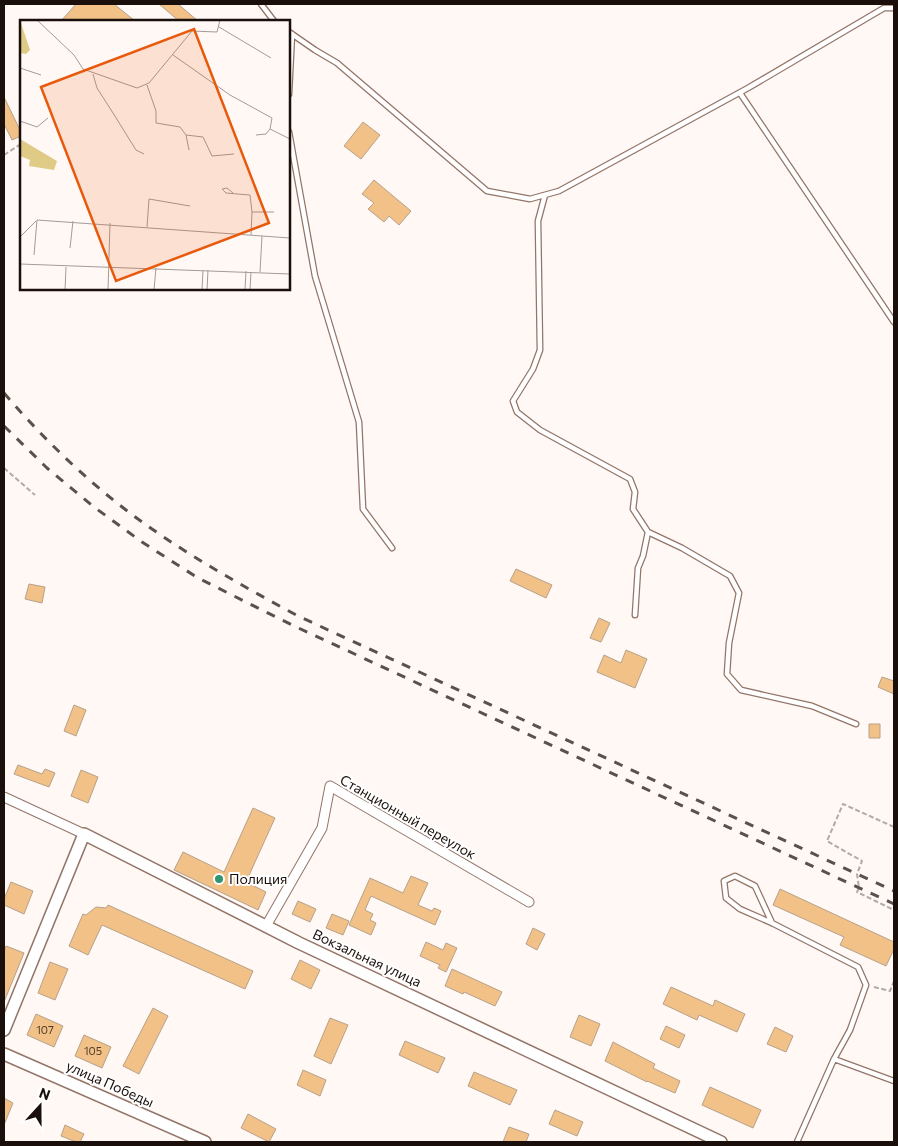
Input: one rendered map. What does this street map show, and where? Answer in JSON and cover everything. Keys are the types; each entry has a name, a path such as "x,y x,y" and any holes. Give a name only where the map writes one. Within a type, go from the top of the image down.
{"street":[{"name":"Станционный переулок","path":"266,926 322,828 330,786 529,902"},
{"name":"Вокзальная улица","path":"4,797 84,834 266,926 721,1142"},
{"path":"4,1030 84,834"},
{"name":"улица Победы","path":"4,1054 205,1142"}],"lane":[{"path":"261,4 273,20"},
{"path":"290,33 338,63 487,191 530,199 559,191 740,93 884,8 894,8"},
{"path":"740,93 894,322"},
{"path":"290,137 316,276 358,422 363,509 392,548"},
{"path":"545,195 538,221 540,350 533,369 513,401 517,412 540,430 630,479 635,492 633,509 648,532 682,548 730,576 739,592 729,643 727,674 741,690 812,706 856,724"},
{"path":"635,615 638,568 643,556 648,532"},
{"path":"772,923 756,886 735,876 724,882 726,898 740,909 772,923 858,967 866,985 850,1030 834,1059 797,1142"},
{"path":"834,1059 894,1081"}],"path":[{"path":"4,155 20,145"},
{"path":"4,468 35,496"},
{"path":"894,826 843,804 827,841 862,861 857,874 859,888 857,892 894,910"},
{"path":"866,985 890,991 894,981"}],"building":[{"path":"76,4 114,4 134,20 62,20"},
{"path":"159,4 178,4 197,20 178,20"},
{"path":"4,97 20,130 20,136 12,140 4,124"},
{"path":"363,122 380,135 361,159 344,146"},
{"path":"374,180 411,211 399,225 389,216 384,222 368,209 374,203 362,194"},
{"path":"516,569 552,585 546,598 510,581"},
{"path":"29,584 45,587 42,603 25,599"},
{"path":"599,618 610,623 601,642 590,638"},
{"path":"626,650 647,659 635,688 597,672 604,655 621,663"},
{"path":"882,677 894,681 894,694 878,687"},
{"path":"74,705 86,710 76,736 64,731"},
{"path":"869,724 880,724 880,738 869,738"},
{"path":"18,765 42,774 45,769 55,773 49,787 14,774"},
{"path":"81,770 98,777 88,803 71,796"},
{"path":"253,808 275,818 246,882 266,892 258,910 174,870 183,852 224,872"},
{"path":"411,876 428,883 418,905 432,911 434,908 441,911 435,925 371,896 365,910 373,914 370,920 376,923 371,935 349,925 370,878 403,893"},
{"path":"11,882 33,891 24,914 4,905 4,899"},
{"path":"780,889 894,942 894,949 886,966 840,945 844,937 773,905"},
{"path":"298,901 316,909 310,922 292,914"},
{"path":"108,905 253,971 245,989 102,925 88,955 69,946 83,914 86,915 96,907 106,908"},
{"path":"332,914 349,921 343,935 326,928"},
{"path":"533,928 545,934 537,950 526,944"},
{"path":"426,942 443,950 446,943 457,948 446,972 438,968 440,965 420,956"},
{"path":"6,946 24,953 4,1002 4,951"},
{"path":"300,960 320,970 311,989 291,979"},
{"path":"50,962 68,969 55,1000 38,993"},
{"path":"452,969 502,992 495,1006 445,986"},
{"path":"671,987 713,1006 715,1000 745,1014 737,1032 699,1015 697,1020 663,1004"},
{"path":"153,1008 168,1016 139,1074 123,1066"},
{"path":"36,1014 63,1026 54,1047 27,1035"},
{"path":"579,1015 600,1024 591,1046 570,1037"},
{"path":"330,1018 348,1025 331,1064 314,1056"},
{"path":"666,1026 685,1035 679,1048 660,1039"},
{"path":"775,1027 793,1036 786,1052 767,1044"},
{"path":"84,1035 111,1047 102,1068 75,1056"},
{"path":"405,1041 445,1058 438,1073 399,1055"},
{"path":"613,1042 655,1064 653,1068 680,1081 675,1093 647,1082 605,1061"},
{"path":"303,1070 326,1080 320,1096 297,1085"},
{"path":"474,1072 517,1090 510,1105 468,1086"},
{"path":"710,1087 761,1110 753,1128 702,1105"},
{"path":"4,1098 13,1103 4,1125"},
{"path":"555,1110 583,1122 577,1136 549,1124"},
{"path":"248,1114 276,1129 269,1142 241,1128"},
{"path":"65,1125 84,1134 80,1142 61,1136"},
{"path":"509,1127 529,1134 526,1142 503,1142"}],"railway":[{"path":"4,393 55,448 112,499 169,541 261,596 298,616 894,891"},
{"path":"4,426 47,468 94,507 142,542 198,578 292,625 894,904"}],"place":[{"name":"Полиция","path":"219,879"}]}
